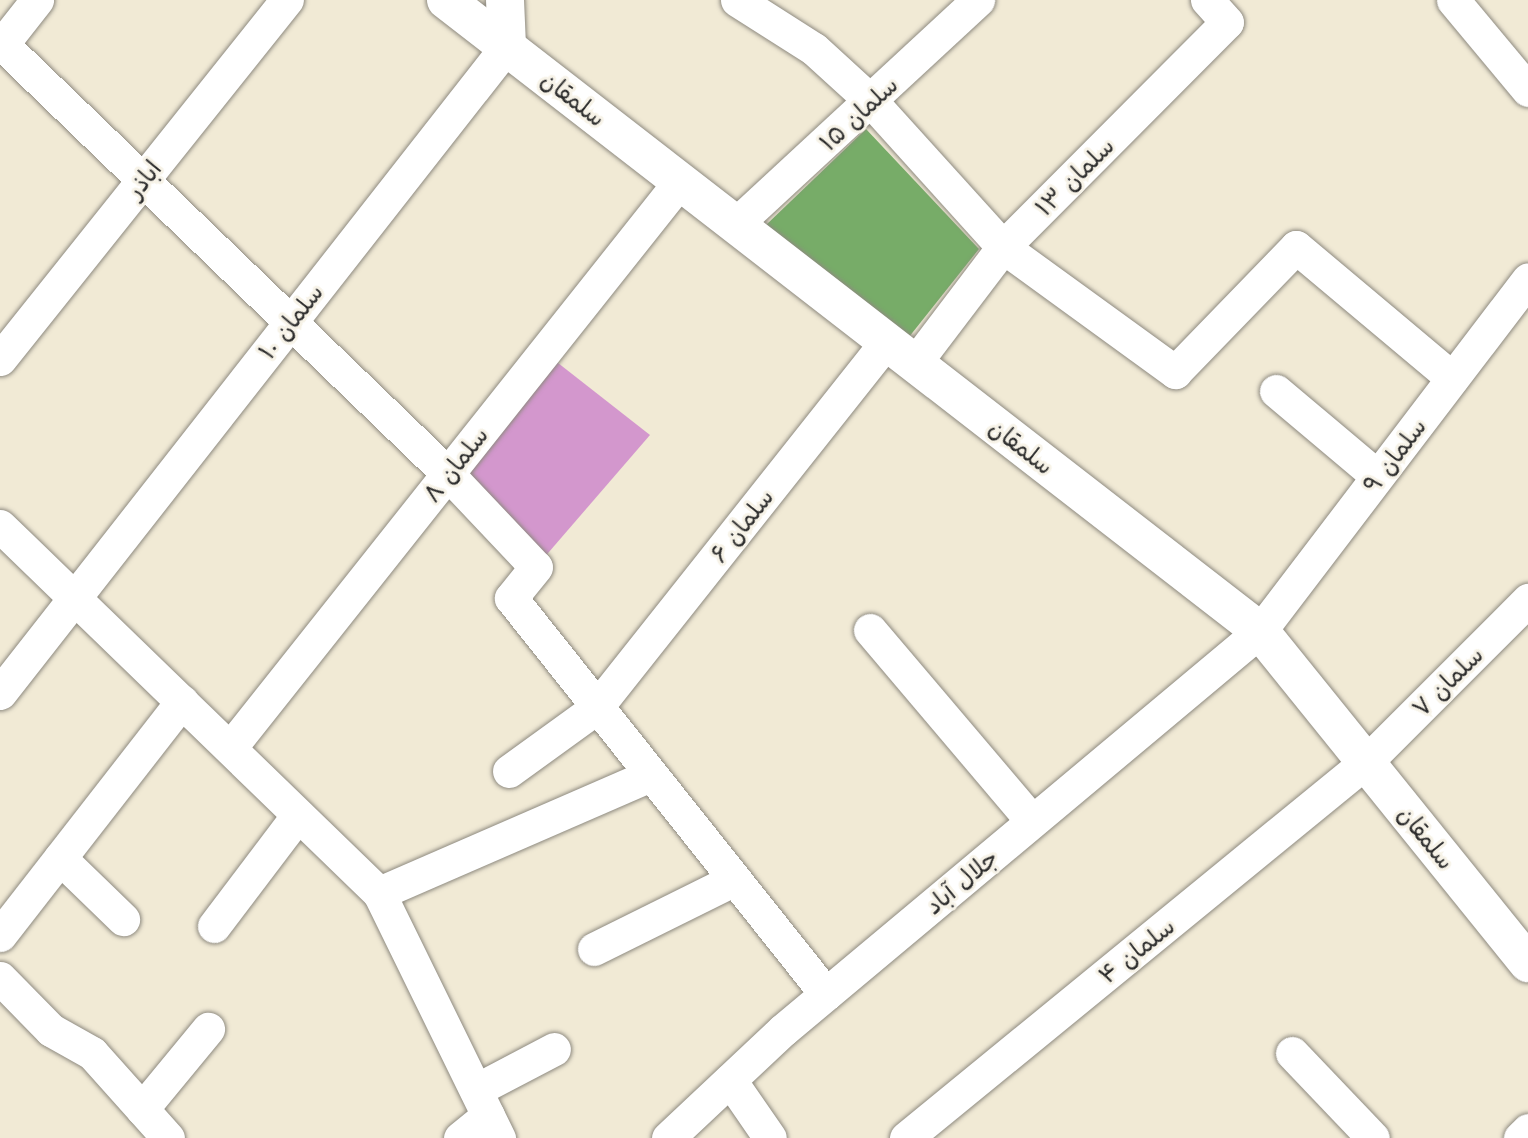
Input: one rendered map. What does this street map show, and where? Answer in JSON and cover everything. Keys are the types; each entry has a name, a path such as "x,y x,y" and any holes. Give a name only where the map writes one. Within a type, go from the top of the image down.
{"street":[{"path":"37,0 1,46 447,473 536,567 511,598 648,776 826,994"},
{"path":"277,12 313,0"},
{"name":"سلمقان","path":"446,0 1259,631 1525,952"},
{"path":"505,0 507,46"},
{"path":"737,0 814,49 871,101 1003,247 1175,372 1296,247 1452,378"},
{"name":"سلمان ۱۵","path":"736,224 978,0"},
{"name":"سلمان ۱۳","path":"901,352 1227,22 1207,0"},
{"path":"1453,0 1528,90"},
{"name":"اباذر","path":"0,359 277,12"},
{"name":"سلمان ۱۰","path":"0,693 507,46"},
{"name":"سلمان ۸","path":"230,748 680,181"},
{"name":"سلمان ۹","path":"1259,631 1528,279"},
{"name":"سلمان ۶","path":"509,771 596,708 901,352"},
{"path":"1276,391 1377,476"},
{"path":"0,526 379,893 488,1114"},
{"name":"سلمان ۷","path":"1367,761 1528,600"},
{"path":"870,630 1032,821"},
{"name":"جلال آباد","path":"668,1138 826,994 1259,631"},
{"path":"4,921 60,858 182,701"},
{"name":"سلمان ۴","path":"906,1138 1367,761"},
{"path":"379,893 648,776"},
{"path":"214,926 299,815"},
{"path":"60,858 123,919"},
{"path":"594,949 733,880"},
{"path":"0,978 51,1030 92,1053 168,1138"},
{"path":"142,1109 208,1029"},
{"path":"460,1138 554,1049"},
{"path":"1292,1053 1373,1138"},
{"path":"730,1080 770,1138"},
{"path":"1520,1138 1528,1130"}],"green space":[{"path":"866,129 979,249 909,337 766,225"}],"building":[{"path":"544,352 650,435 536,567 447,473"}]}
